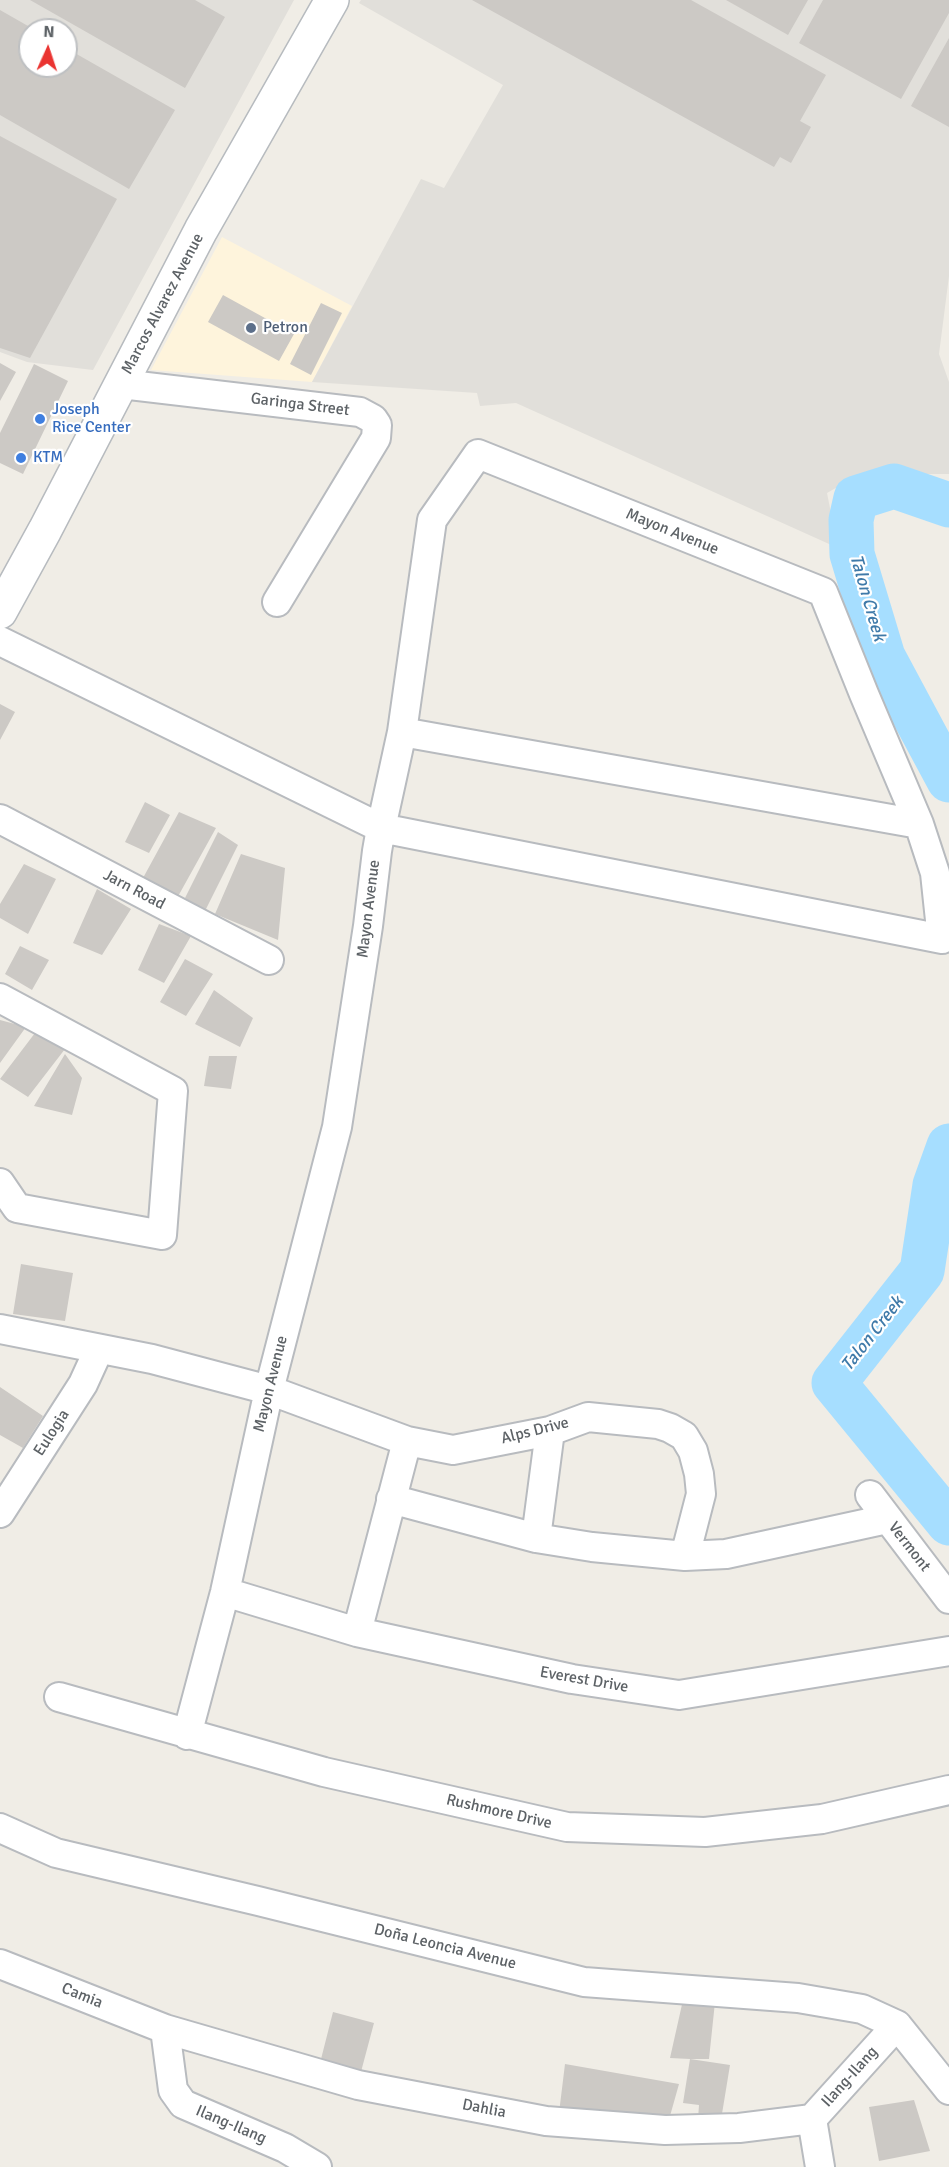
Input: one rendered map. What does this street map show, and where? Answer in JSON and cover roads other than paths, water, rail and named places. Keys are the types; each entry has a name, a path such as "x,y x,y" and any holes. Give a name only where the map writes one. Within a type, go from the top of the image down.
{"main road":[{"name":"Marcos Alvarez Avenue","path":"0,612 201,230 332,0"}],"street":[{"name":"Garinga Street","path":"121,384 360,412 373,419 377,425 376,438 277,602"},
{"name":"Mayon Avenue","path":"187,1735 225,1592 269,1390 337,1127 381,828 402,732 432,520 478,454 823,592 919,824"},
{"path":"0,641 381,828 942,939 935,873 919,824 402,732"},
{"name":"Jarn Road","path":"0,819 269,960"},
{"path":"0,998 173,1091 162,1235 17,1208 0,1183"},
{"path":"0,1329 152,1359 269,1390"},
{"name":"Eulogia","path":"0,1513 83,1384 99,1349"},
{"name":"Alps Drive","path":"269,1390 407,1441 453,1450 550,1431 588,1417 658,1424 670,1428 684,1436 693,1451 699,1474 701,1494 685,1556"},
{"path":"536,1538 550,1431"},
{"path":"357,1632 407,1441"},
{"name":"Vermont","path":"870,1495 949,1599"},
{"path":"391,1499 536,1538 592,1547 685,1556 726,1554 887,1519"},
{"name":"Everest Drive","path":"225,1592 357,1632 572,1679 679,1695 949,1651"},
{"name":"Rushmore Drive","path":"59,1697 324,1772 567,1827 705,1832 822,1819 949,1790"},
{"name":"Doña Leoncia Avenue","path":"0,1828 56,1853 584,1982 798,1998 862,2009 897,2025"},
{"name":"Camia","path":"0,1964 165,2029"},
{"path":"897,2025 949,2090"},
{"name":"Ilang-Ilang","path":"820,2167 812,2119 897,2025"},
{"name":"Ilang-Ilang","path":"165,2029 172,2090 183,2104 285,2148 317,2167"},
{"name":"Dahlia","path":"165,2029 361,2085 546,2121 665,2130 739,2128 812,2119"}],"waterway":[{"name":"Talon Creek","path":"949,505 894,486 856,498 851,520 852,554 883,657 949,780"},
{"name":"Talon Creek","path":"949,1146 935,1185 922,1271 834,1383 949,1523"}],"place":[{"name":"Petron","path":"251,328"},
{"name":"Joseph Rice Center","path":"40,419"},
{"name":"KTM","path":"21,458"}]}
